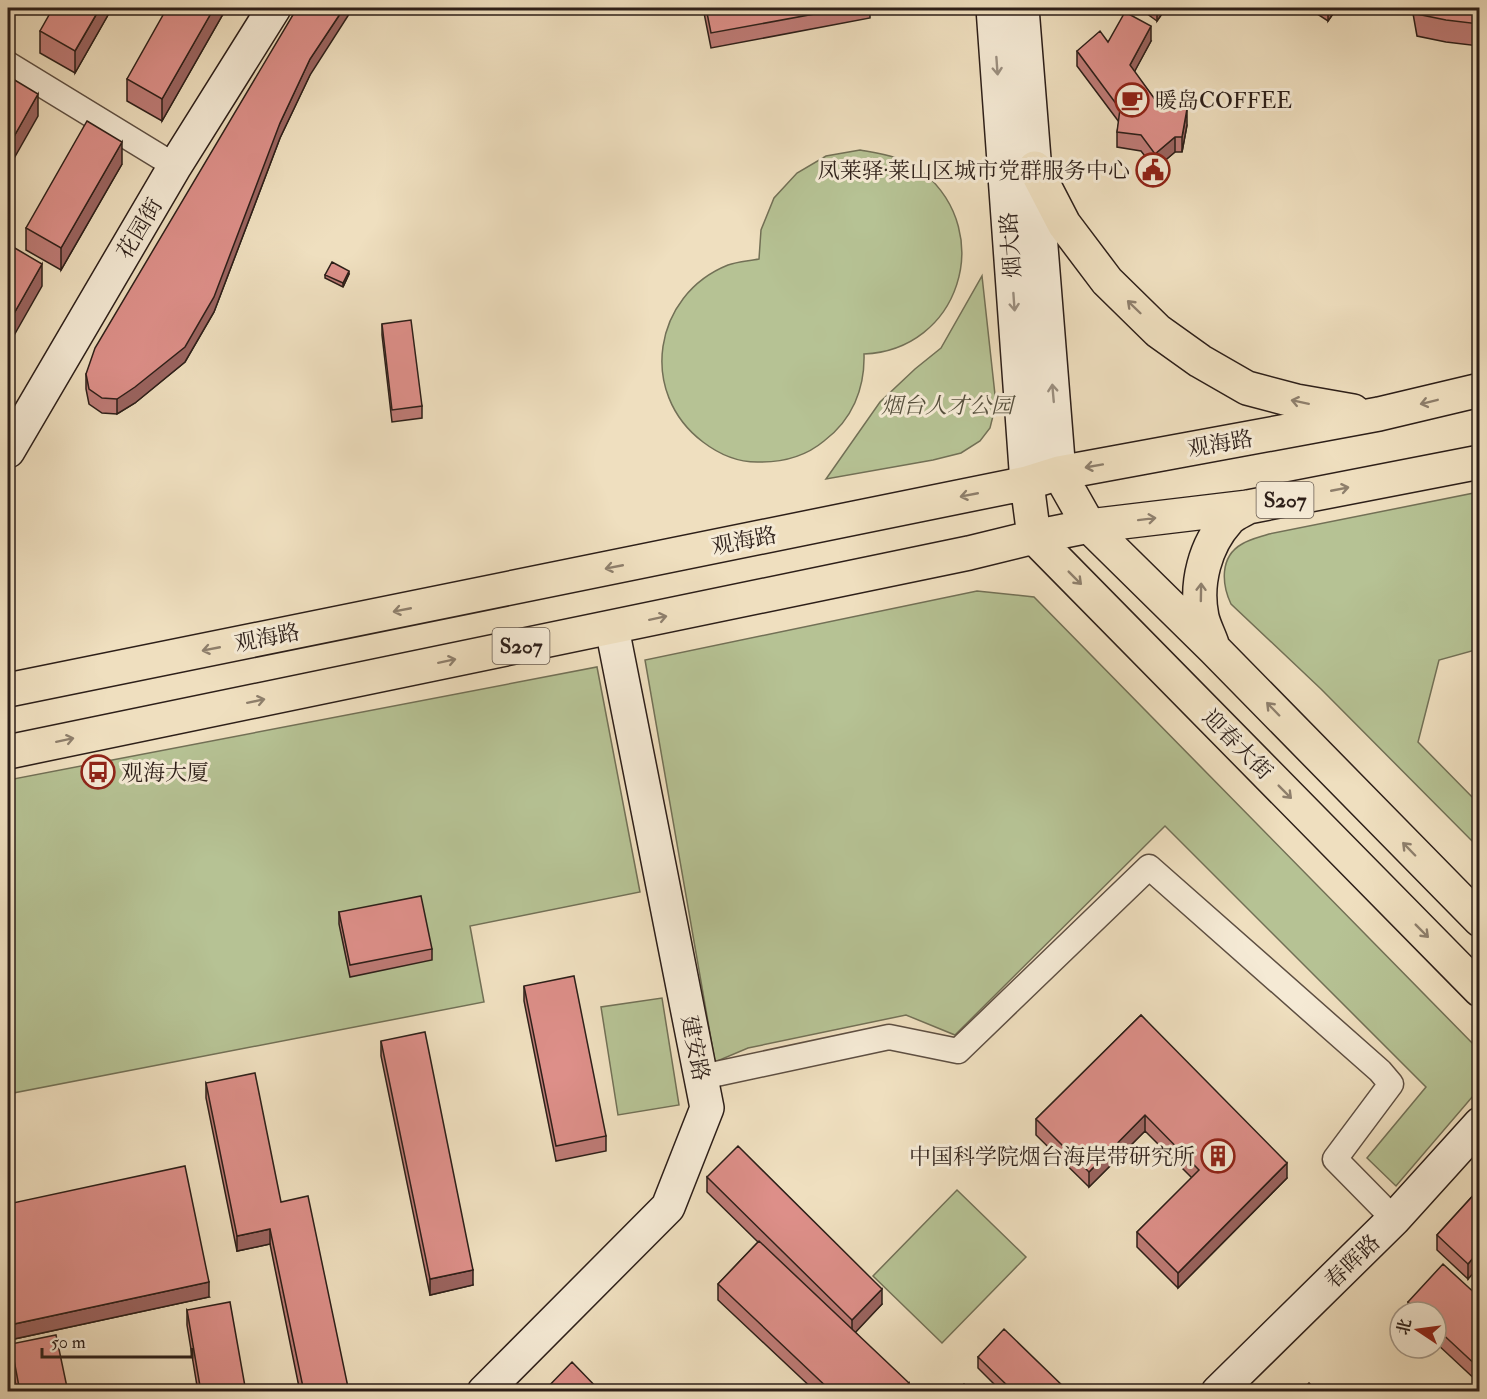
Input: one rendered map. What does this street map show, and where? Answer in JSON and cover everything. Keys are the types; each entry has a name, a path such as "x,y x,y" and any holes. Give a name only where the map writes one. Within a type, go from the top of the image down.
{"main road":[{"path":"1035,168 1064,224 1107,281 1158,331 1200,361 1247,388 1296,401 1379,414"},
{"name":"观海路","path":"8,690 1027,483 1059,473 1379,414 1479,390"},
{"name":"S207","path":"8,752 612,628 1089,526 1248,507 1479,462"},
{"path":"1059,473 1089,526 1214,649 1479,920"},
{"path":"1027,483 1034,537"},
{"path":"1214,649 1202,618 1199,595 1202,569 1213,543 1229,518 1248,507"},
{"name":"迎春大街","path":"1034,537 1479,990"}],"street":[{"name":"花园街","path":"8,451 175,166 274,8"},
{"name":"烟大路","path":"993,8 1027,483"},
{"name":"烟大路","path":"1022,8 1059,473"},
{"path":"8,64 175,166"},
{"name":"建安路","path":"484,1392 668,1207 707,1108 612,628"},
{"path":"702,1077 889,1037 958,1051 1149,867 1380,1071 1391,1084 1335,1159 1394,1219"},
{"name":"春晖路","path":"1218,1392 1394,1219 1479,1124"}],"green space":[{"path":"860,150 894,157 909,163 924,173 946,198 958,226 962,256 957,285 944,311 924,333 897,348 864,354 862,379 855,403 834,433 810,451 787,459 753,462 738,460 716,451 682,422 669,398 663,372 663,346 670,321 683,298 703,279 728,265 759,259 761,230 774,198 797,173 826,156"},
{"name":"烟台人才公园","path":"982,276 996,404 990,428 980,441 961,453 826,479 880,402 941,348"},
{"path":"1479,492 1479,649 1439,660 1418,742 1479,804 1479,848 1321,689 1231,604 1224,572 1229,556 1242,544 1252,539"},
{"path":"977,591 1034,597 1479,1050 1479,1089 1396,1186 1367,1158 1426,1087 1165,826 955,1035 906,1015 748,1048 715,1062 645,660"},
{"path":"597,667 640,892 470,926 484,1002 8,1094 8,780"},
{"path":"662,998 679,1105 618,1115 601,1007"},
{"path":"957,1190 1026,1257 942,1343 873,1276"}],"building":[{"path":"53,8 100,8 75,51 40,31"},
{"path":"167,8 214,8 162,99 127,79"},
{"path":"297,8 344,8 310,59 280,123 214,297 185,347 117,399 102,398 89,389 86,374 95,348"},
{"path":"706,8 847,8 711,33"},
{"path":"1150,8 1161,8 1157,13"},
{"path":"1319,8 1331,8 1328,13"},
{"path":"1416,8 1479,8 1479,24 1417,14"},
{"path":"1125,12 1151,26 1130,65 1159,105 1187,109 1182,137 1175,137 1155,154 1141,135 1117,132 1120,109 1077,51 1100,31 1108,42"},
{"path":"8,76 38,94 8,147"},
{"path":"87,121 122,142 61,248 26,228"},
{"path":"8,244 42,264 8,324"},
{"path":"332,262 349,271 343,283 325,275"},
{"path":"411,320 422,406 392,410 382,324"},
{"path":"421,896 432,949 350,965 339,912"},
{"path":"574,976 606,1136 556,1146 524,986"},
{"name":"中国科学院烟台海岸带研究所","path":"1141,1015 1287,1163 1178,1273 1137,1232 1199,1170 1145,1115 1089,1172 1036,1119"},
{"path":"425,1032 473,1270 430,1279 381,1041"},
{"path":"255,1073 281,1202 308,1196 349,1392 304,1392 270,1229 237,1236 206,1083"},
{"path":"738,1146 882,1289 852,1320 707,1177"},
{"path":"185,1166 209,1282 14,1324 8,1291 8,1204"},
{"path":"1479,1189 1479,1251 1468,1264 1437,1235"},
{"path":"759,1241 909,1383 901,1392 832,1392 718,1284"},
{"path":"1443,1264 1479,1297 1479,1368 1448,1339 1448,1300 1410,1300"},
{"path":"230,1302 246,1392 201,1392 187,1310"},
{"path":"1004,1329 1069,1392 1014,1392 978,1357"},
{"path":"56,1335 68,1392 20,1392 11,1344"},
{"path":"572,1362 601,1392 543,1392"},
{"path":"1309,1383 1318,1392 1300,1392"},
{"path":"964,1384 973,1392 957,1392"}],"place":[{"name":"暖岛COFFEE","path":"1132,100"},
{"name":"凤莱驿·莱山区城市党群服务中心","path":"1153,170"},
{"name":"观海大厦","path":"98,772"},
{"name":"中国科学院烟台海岸带研究所","path":"1218,1156"}]}
